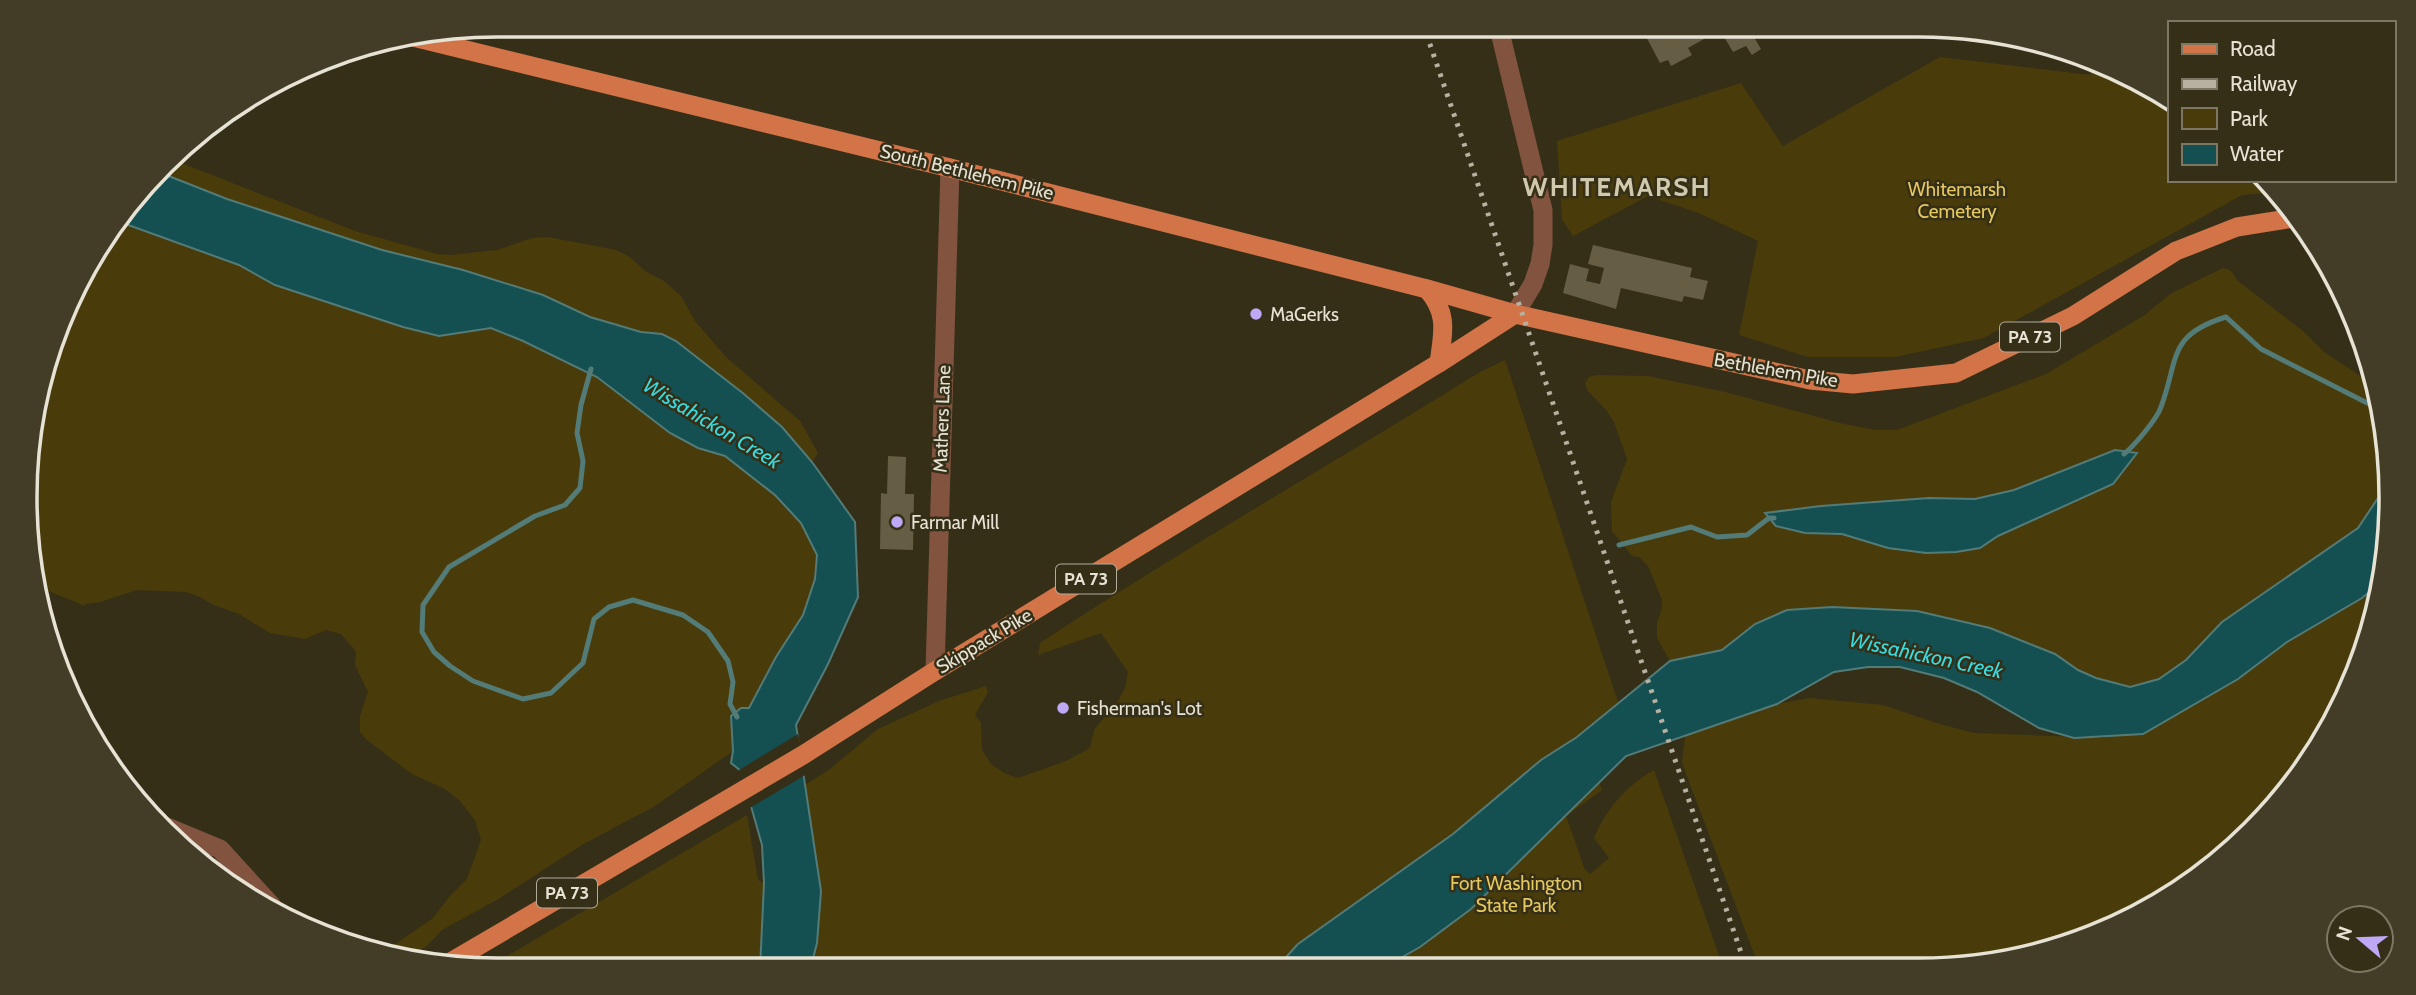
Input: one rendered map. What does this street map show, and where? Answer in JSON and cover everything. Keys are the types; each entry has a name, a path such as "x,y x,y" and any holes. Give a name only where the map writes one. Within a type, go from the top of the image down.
{"main road":[{"name":"South Bethlehem Pike","path":"433,42 950,167 1515,314"},
{"name":"Bethlehem Pike","path":"1515,314 1810,380 1853,384 1956,373 2073,316 2176,251 2237,228 2286,219"},
{"path":"1427,289 1438,302 1443,316 1439,363"},
{"name":"Skippack Pike","path":"459,956 803,755 1515,314"}],"street":[{"path":"1501,37 1543,210 1540,264 1533,284 1515,314"},
{"name":"Mathers Lane","path":"935,671 950,167"},
{"path":"183,834 220,849 259,892"}],"green space":[{"name":"Whitemarsh Cemetery","path":"1940,57 2090,75 2091,70 2122,84 2168,110 2168,182 2254,182 2264,193 2242,195 1984,338 1895,357 1808,357 1739,335 1758,241 1699,213 1648,196 1573,236 1562,219 1557,141 1741,83 1783,146"},
{"path":"181,163 355,231 437,254 497,250 532,238 548,237 616,250 664,281 681,296 695,321 726,357 800,421 818,453 812,462 782,427 744,394 676,341 662,334 641,332 590,317 543,295 463,270 382,250 227,199 168,176"},
{"path":"127,224 239,265 275,285 403,327 439,336 491,328 568,362 597,377 670,433 698,448 725,456 775,495 801,523 817,555 815,579 803,615 762,683 733,751 655,806 582,845 500,898 442,930 427,946 418,951 393,946 433,918 467,879 481,840 475,820 459,800 445,789 412,774 360,732 360,716 368,692 355,665 356,653 341,634 326,630 305,639 270,633 239,614 186,592 137,590 85,606 47,590 38,528 41,437 52,378 72,321 98,267"},
{"path":"2223,268 2230,270 2238,281 2303,331 2324,352 2364,378 2378,467 2379,497 2358,528 2222,622 2186,660 2159,679 2130,687 2096,678 2078,670 2055,654 1990,628 1917,611 1832,607 1787,610 1755,624 1722,650 1670,661 1657,638 1662,600 1648,566 1639,557 1632,556 1612,531 1611,502 1627,459 1614,422 1587,390 1585,383 1589,377 1648,376 1725,392 1844,424 1876,430 1897,430 2046,374 2145,315 2170,294"},
{"path":"1505,360 1618,702 1577,737 1541,760 1453,834 1298,944 1285,958 813,958 817,943 821,891 805,785 830,769 878,729 939,701 986,686 988,692 975,715 981,723 982,750 991,764 1004,773 1018,778 1066,761 1090,748 1094,730 1125,688 1128,672 1101,633 1038,655 1040,643 1480,372"},
{"path":"2369,592 2355,646 2332,701 2302,753 2265,801 2222,844 2149,897 2067,934 2038,943 1979,954 1919,958 1756,958 1682,763 1685,736 1777,704 1809,698 1883,705 1974,733 2104,738 2287,642"},
{"name":"Fort Washington State Park","path":"1586,745 1602,790 1566,816 1585,870 1590,874 1609,858 1594,838 1611,808 1626,790 1654,770 1720,958 1312,958"},
{"path":"747,815 758,880 764,883 763,912 771,958 504,958"}],"water":[{"name":"Wissahickon Creek","path":"168,176 227,199 382,250 463,270 543,295 590,317 641,332 662,334 676,341 744,394 782,427 812,462 855,522 858,597 828,664 796,725 821,891 817,943 813,958 761,958 764,883 762,845 741,771 731,763 731,716 741,708 749,708 776,657 803,615 815,579 817,555 801,523 775,495 725,456 698,448 670,433 597,377 523,341 491,328 439,336 403,327 275,285 239,265 127,224"},
{"path":"2115,450 2137,453 2113,484 1998,536 1980,548 1926,553 1888,548 1842,534 1805,533 1776,526 1765,513 1929,498 1975,499 2014,490"},
{"name":"Wissahickon Creek","path":"2379,497 2375,558 2369,592 2287,642 2238,679 2143,734 2074,738 2039,728 1977,692 1944,678 1900,667 1868,667 1834,672 1777,704 1626,756 1471,909 1401,958 1285,958 1298,944 1453,834 1541,760 1577,737 1670,661 1722,650 1755,624 1787,610 1832,607 1917,611 1990,628 2055,654 2078,670 2096,678 2130,687 2159,679 2186,660 2222,622 2358,528"}],"pier":[{"path":"798,734 807,774 748,809 739,770"}],"building":[{"path":"1646,37 1708,37 1688,48 1692,55 1671,66 1668,60 1660,63"},
{"path":"1724,37 1754,37 1761,49 1752,55 1746,46 1733,52"},
{"path":"1593,245 1692,268 1690,277 1708,281 1703,300 1684,296 1682,302 1621,288 1616,309 1563,293 1570,264 1589,269 1586,281 1600,284 1604,268 1588,264"},
{"name":"Farmar Mill","path":"888,456 906,457 905,494 914,494 913,550 880,549 881,493 887,494"}],"waterway":[{"path":"2124,454 2159,412 2174,362 2184,341 2193,332 2226,317 2261,349 2369,404"},
{"path":"591,369 577,433 583,461 580,488 565,505 535,516 449,567 423,605 422,632 434,652 450,666 473,681 523,699 551,693 583,663 594,619 609,607 633,600 683,615 708,632 728,661 733,682 730,704 737,717"},
{"path":"1619,545 1691,527 1717,537 1747,535 1769,518 1774,518"}],"railway":[{"path":"1427,37 1743,958"}],"place":[{"name":"MaGerks","path":"1256,314"},
{"name":"Farmar Mill","path":"897,522"},
{"name":"Fisherman's Lot","path":"1063,708"}],"district":[{"name":"WHITEMARSH","path":"1617,187"}]}
